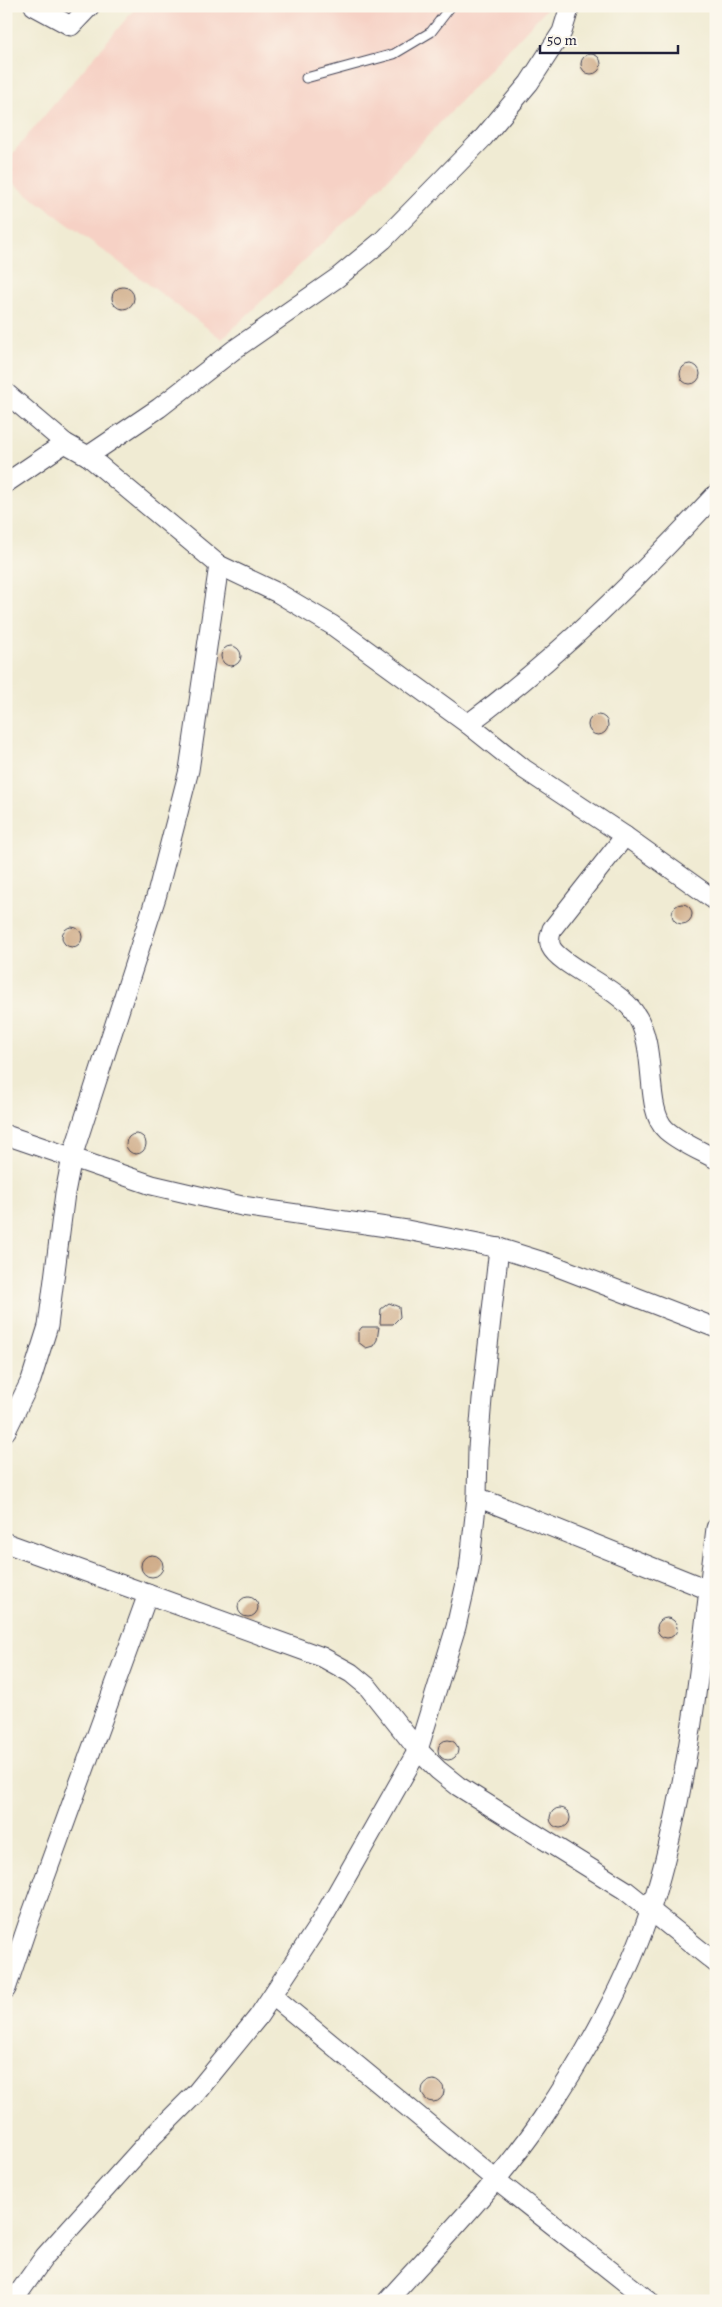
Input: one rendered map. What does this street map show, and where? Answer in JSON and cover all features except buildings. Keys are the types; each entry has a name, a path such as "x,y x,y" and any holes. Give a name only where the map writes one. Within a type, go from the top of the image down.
{"street":[{"path":"34,6 71,26 90,6"},
{"path":"88,456 159,408 235,349 337,278 383,240 476,145 529,83 562,32 570,6"},
{"path":"6,393 64,443 88,456 219,565 278,593 332,625 468,724 524,769 625,836 716,901"},
{"path":"6,483 64,443"},
{"path":"468,724 515,690 582,631 716,494"},
{"path":"6,1431 31,1380 48,1326 64,1193 72,1157 156,894 186,779 197,724 219,565"},
{"path":"625,836 552,929 549,936 550,945 562,958 621,997 635,1012 645,1036 650,1055 656,1117 665,1129 678,1139 716,1159"},
{"path":"6,1135 152,1185 242,1206 407,1230 499,1248 550,1264 716,1328"},
{"path":"13,2301 45,2256 154,2135 196,2093 258,2017 320,1923 418,1750 456,1627 469,1570 477,1497 478,1448 499,1248"},
{"path":"477,1497 709,1590"},
{"path":"387,2301 496,2180 542,2119 589,2043 623,1976 650,1910 671,1836 690,1742 708,1669 709,1590 716,1528"},
{"path":"6,1543 322,1657 350,1672 368,1686 418,1750 458,1786 595,1870 650,1910 716,1963"},
{"path":"6,1989 148,1594"},
{"path":"273,1996 496,2180 649,2301"}],"lane":[{"path":"306,78 394,54 431,32 451,6"}],"shaded area":[{"path":"137,6 542,6 547,8 367,201 222,339 6,178 6,161"}]}
